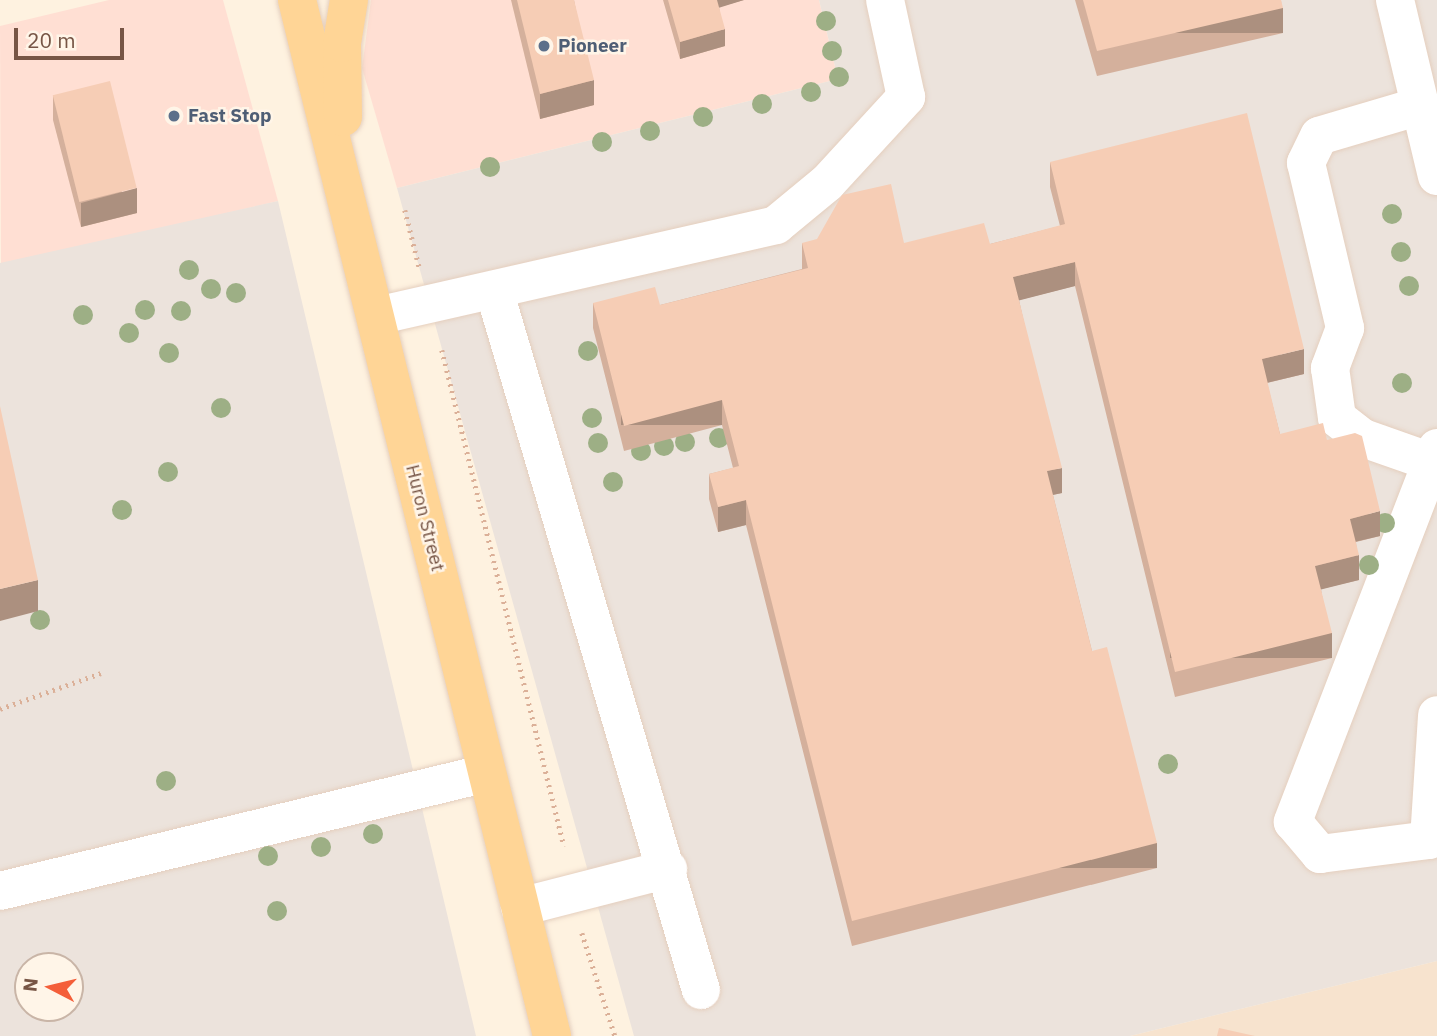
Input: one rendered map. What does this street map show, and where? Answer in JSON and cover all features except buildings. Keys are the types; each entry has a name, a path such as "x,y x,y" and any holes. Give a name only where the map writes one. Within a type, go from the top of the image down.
{"main road":[{"name":"Huron Street","path":"297,0 338,153 552,1036"},
{"path":"338,153 346,99 342,43 349,0"}],"street":[{"path":"376,316 776,225 827,183 906,97 885,0"},
{"path":"1395,0 1437,176"},
{"path":"1420,106 1319,136 1306,163 1345,328 1330,368 1337,418 1363,438 1434,455 1293,822 1320,854 1429,840 1437,715"},
{"path":"494,290 668,869 701,990"},
{"path":"0,891 487,773"},
{"path":"520,907 668,869"}],"path":[{"path":"405,210 421,274"},
{"path":"442,350 564,846"},
{"path":"0,709 101,673"},
{"path":"582,933 615,1036"}],"shaded area":[{"path":"109,0 223,0 278,201 1,266 0,26"},
{"path":"371,0 819,0 838,79 397,188 362,68"},
{"path":"819,0 1437,0 1437,961 1130,1036 634,1036 397,188 838,79"},
{"path":"278,201 476,1036 0,1036 0,263"},
{"path":"1437,961 1437,1036 1130,1036"}],"place":[{"name":"Pioneer","path":"544,46"},
{"name":"Fast Stop","path":"174,116"}]}
